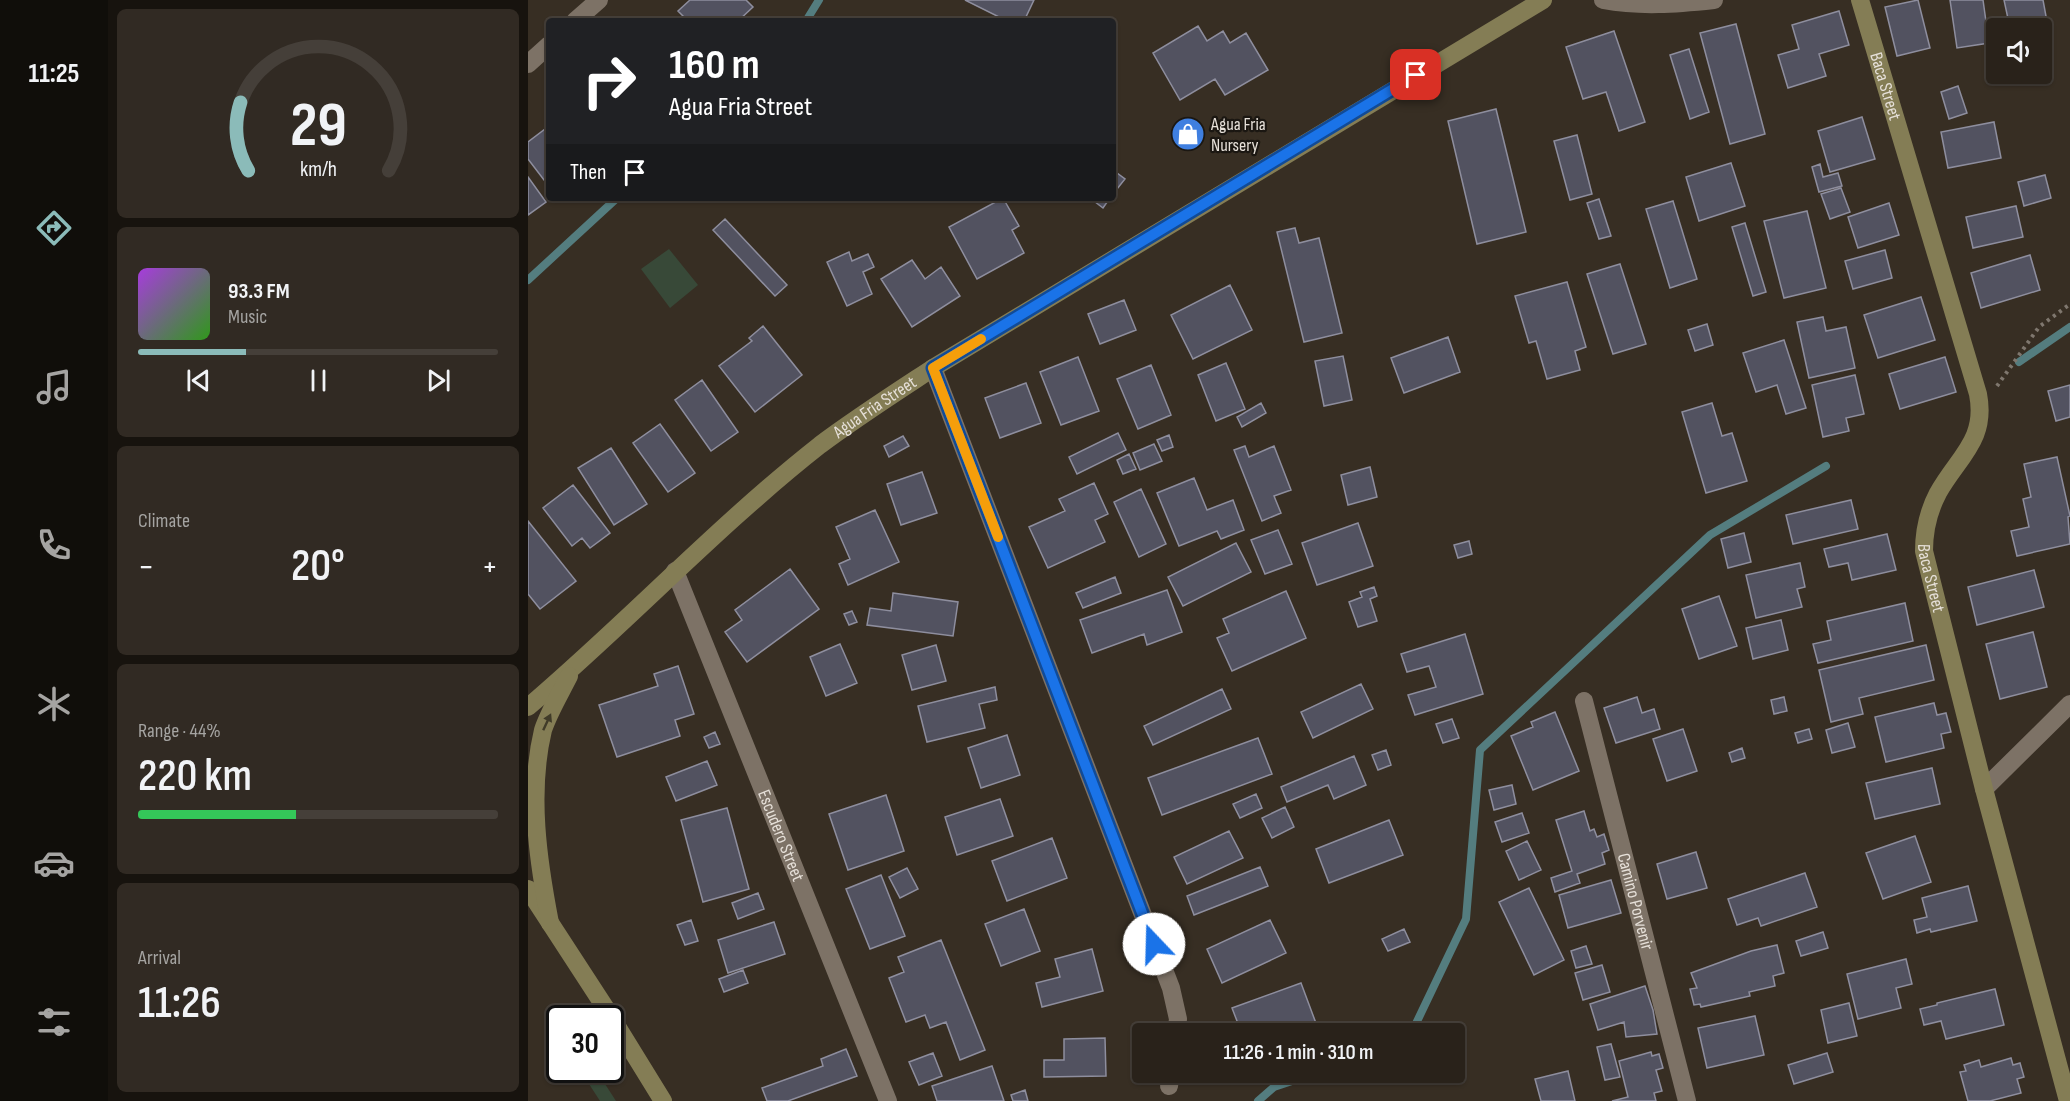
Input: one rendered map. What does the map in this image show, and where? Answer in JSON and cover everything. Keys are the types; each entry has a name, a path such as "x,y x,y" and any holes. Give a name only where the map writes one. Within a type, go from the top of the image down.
{"street":[{"path":"578,18 599,0"},
{"name":"Agua Fria Street","path":"528,706 573,668 675,571 821,445 878,404 933,368 1543,0"},
{"path":"1603,0 1624,4 1660,5 1714,0"},
{"name":"Baca Street","path":"1860,0 1981,409 1977,433 1966,454 1939,492 1928,516 1924,551 1984,789 2068,1101"},
{"path":"528,64 546,48"},
{"path":"933,368 1171,988 1177,1023"},
{"name":"Escudero Street","path":"675,571 888,1101"},
{"path":"550,923 535,846 533,778 543,729 573,668"},
{"name":"Camino Porvenir","path":"1584,701 1687,1101"},
{"path":"1984,789 2070,704"},
{"path":"528,889 663,1101"},
{"path":"528,903 550,923"}],"path":[{"path":"1981,409 2039,327 2070,304"}],"green space":[{"path":"669,249 698,285 670,308 641,269"},
{"path":"588,1083 604,1083 616,1101 600,1101"}],"building":[{"path":"690,0 746,0 753,7 741,18 685,18 678,11"},
{"path":"965,0 1034,0 1025,18 1001,18"},
{"path":"1918,0 1930,48 1897,56 1885,7"},
{"path":"1950,0 1983,0 1986,43 1957,48"},
{"path":"2004,0 2043,0 2046,18 2008,18"},
{"path":"1839,11 1849,45 1819,54 1826,76 1788,88 1778,55 1799,49 1792,25"},
{"path":"1736,24 1765,134 1730,144 1700,33"},
{"path":"1198,26 1207,41 1223,31 1230,43 1246,33 1268,70 1225,95 1215,79 1180,100 1153,53"},
{"path":"1614,31 1645,122 1619,131 1606,92 1583,99 1566,47"},
{"path":"1689,49 1709,112 1690,119 1670,55"},
{"path":"1958,86 1967,113 1949,119 1941,92"},
{"path":"1496,109 1526,232 1477,244 1448,121"},
{"path":"1862,117 1875,159 1830,172 1818,131"},
{"path":"1994,122 2001,158 1948,168 1941,132"},
{"path":"546,128 546,178 544,180 528,159 528,142"},
{"path":"1577,135 1592,194 1570,200 1554,141"},
{"path":"1731,163 1745,206 1699,221 1686,177"},
{"path":"1820,164 1823,177 1838,173 1842,186 1819,192 1812,167"},
{"path":"1116,172 1125,179 1116,190"},
{"path":"2045,175 2051,198 2024,206 2018,182"},
{"path":"528,177 546,202 528,215"},
{"path":"1841,188 1850,212 1830,219 1821,194"},
{"path":"1599,199 1611,236 1599,239 1587,203"},
{"path":"997,201 1005,201 1019,226 1012,230 1024,253 977,279 949,227"},
{"path":"1094,201 1108,201 1103,208"},
{"path":"1673,201 1697,279 1670,288 1646,209"},
{"path":"1889,203 1899,235 1858,248 1848,217"},
{"path":"2016,206 2023,237 1973,248 1966,217"},
{"path":"1807,211 1826,288 1784,298 1764,221"},
{"path":"725,219 787,285 775,296 713,230"},
{"path":"1745,223 1766,292 1753,296 1732,227"},
{"path":"1295,228 1299,243 1319,238 1342,333 1304,342 1277,232"},
{"path":"1885,250 1892,278 1853,289 1845,261"},
{"path":"849,252 852,261 868,254 874,267 863,272 872,294 847,306 827,262"},
{"path":"2030,255 2040,290 1981,308 1971,273"},
{"path":"912,260 925,279 941,267 960,296 912,327 881,279"},
{"path":"1620,264 1646,344 1613,354 1587,274"},
{"path":"1567,282 1586,347 1575,351 1580,370 1547,379 1536,341 1529,343 1515,296"},
{"path":"1230,285 1252,330 1193,359 1171,315"},
{"path":"1921,297 1935,340 1878,358 1864,315"},
{"path":"1124,300 1136,330 1100,344 1088,314"},
{"path":"1823,317 1826,331 1846,327 1855,368 1809,378 1797,322"},
{"path":"1707,324 1713,345 1695,351 1688,330"},
{"path":"763,326 802,375 755,412 719,366 752,341 749,338"},
{"path":"1448,337 1460,372 1404,393 1391,358"},
{"path":"1784,340 1806,408 1786,414 1777,385 1756,392 1743,353"},
{"path":"1343,356 1352,400 1324,406 1315,361"},
{"path":"1078,357 1099,411 1061,425 1040,372"},
{"path":"1945,357 1956,392 1900,409 1889,374"},
{"path":"1226,363 1245,409 1216,421 1198,375"},
{"path":"1151,365 1171,415 1138,429 1117,379"},
{"path":"1855,375 1864,414 1846,418 1849,431 1823,437 1812,385"},
{"path":"702,380 738,432 711,451 675,400"},
{"path":"1026,383 1041,423 1000,438 985,398"},
{"path":"2070,385 2070,417 2056,421 2048,391"},
{"path":"1261,403 1266,413 1242,427 1237,417"},
{"path":"1712,403 1722,436 1732,433 1747,481 1706,493 1682,412"},
{"path":"660,424 695,473 668,492 633,443"},
{"path":"1118,433 1126,450 1077,474 1069,457"},
{"path":"1169,435 1173,447 1162,451 1157,440"},
{"path":"903,436 909,446 889,457 884,446"},
{"path":"1154,444 1162,461 1140,470 1133,453"},
{"path":"1245,446 1249,457 1274,446 1291,490 1274,496 1281,513 1262,521 1234,450"},
{"path":"611,448 647,504 614,525 578,468"},
{"path":"1129,454 1136,469 1123,474 1117,460"},
{"path":"2057,457 2070,516 2068,517 2070,544 2017,556 2011,531 2029,527 2023,499 2031,497 2024,464"},
{"path":"1370,467 1377,497 1348,505 1341,475"},
{"path":"922,472 937,513 901,525 887,484"},
{"path":"1194,478 1207,510 1233,500 1244,530 1221,539 1217,531 1179,546 1157,493"},
{"path":"1094,483 1108,514 1095,520 1105,542 1048,568 1029,527 1065,511 1059,499"},
{"path":"573,485 610,533 590,548 582,538 572,546 543,508"},
{"path":"1141,489 1166,544 1139,557 1114,502"},
{"path":"1851,500 1858,529 1793,544 1786,515"},
{"path":"875,510 899,562 848,585 839,564 850,559 836,527"},
{"path":"528,521 576,581 540,609 528,594"},
{"path":"1358,523 1373,566 1317,585 1302,543"},
{"path":"1278,530 1292,564 1265,574 1251,540"},
{"path":"1744,533 1751,562 1728,568 1721,539"},
{"path":"1887,534 1896,570 1852,580 1848,563 1829,567 1824,549"},
{"path":"1469,541 1472,554 1458,558 1454,545"},
{"path":"1236,543 1251,572 1183,606 1168,577"},
{"path":"1800,563 1805,587 1797,589 1802,607 1756,618 1746,575"},
{"path":"790,569 819,609 747,662 725,632 742,620 735,610"},
{"path":"2034,570 2044,607 1977,625 1968,587"},
{"path":"1115,577 1121,593 1083,608 1076,593"},
{"path":"1374,587 1377,596 1370,599 1377,621 1358,627 1349,602 1362,597 1360,592"},
{"path":"1167,590 1182,632 1147,645 1144,634 1092,653 1080,620"},
{"path":"1286,591 1306,638 1232,671 1217,638 1229,633 1223,619"},
{"path":"893,593 958,602 953,636 867,625 870,608 891,611"},
{"path":"1719,596 1737,646 1699,659 1682,609"},
{"path":"1905,603 1913,641 1818,663 1813,644 1831,640 1827,621"},
{"path":"852,611 857,622 849,625 844,614"},
{"path":"1781,620 1788,650 1753,659 1746,628"},
{"path":"2033,632 2047,687 2000,699 1986,644"},
{"path":"1465,634 1483,694 1415,715 1408,695 1436,687 1429,666 1407,672 1401,654"},
{"path":"840,644 857,683 826,696 810,657"},
{"path":"936,645 946,681 912,690 902,655"},
{"path":"1926,645 1934,680 1859,698 1863,714 1831,722 1819,670"},
{"path":"678,666 694,714 675,720 680,736 617,757 599,705 658,686 654,674"},
{"path":"1361,684 1373,709 1313,738 1301,712"},
{"path":"995,687 997,700 979,704 985,728 927,742 918,706"},
{"path":"1222,689 1231,709 1153,745 1144,726"},
{"path":"1637,697 1642,713 1654,709 1660,729 1616,743 1604,708"},
{"path":"1784,697 1787,711 1774,714 1771,700"},
{"path":"1934,703 1937,715 1946,713 1951,732 1941,734 1944,748 1886,762 1875,717"},
{"path":"1555,712 1579,771 1533,790 1511,736 1533,727 1531,722"},
{"path":"1452,719 1459,738 1443,743 1436,724"},
{"path":"1848,723 1855,747 1832,753 1826,730"},
{"path":"1683,729 1697,771 1667,781 1653,739"},
{"path":"1809,729 1812,739 1798,743 1795,733"},
{"path":"715,732 720,744 709,748 704,737"},
{"path":"1007,735 1020,775 981,788 968,748"},
{"path":"1258,738 1272,774 1162,815 1148,778"},
{"path":"1742,748 1745,758 1732,762 1729,753"},
{"path":"1386,750 1391,765 1378,770 1372,755"},
{"path":"1354,756 1366,785 1334,799 1328,785 1287,802 1281,787"},
{"path":"707,761 717,785 676,801 666,777"},
{"path":"1932,768 1940,804 1875,819 1866,783"},
{"path":"1512,785 1516,804 1494,810 1489,790"},
{"path":"1256,794 1262,808 1240,818 1233,804"},
{"path":"886,795 904,851 848,870 829,814"},
{"path":"1000,799 1013,836 957,855 945,817"},
{"path":"1285,807 1294,827 1272,838 1262,818"},
{"path":"727,808 749,889 703,902 681,820"},
{"path":"1584,811 1590,831 1594,829 1597,837 1604,834 1609,850 1602,853 1605,864 1577,874 1580,883 1555,892 1551,878 1572,871 1556,820"},
{"path":"1522,813 1529,833 1502,842 1495,822"},
{"path":"1389,820 1403,855 1329,883 1316,849"},
{"path":"1229,831 1243,858 1187,884 1174,857"},
{"path":"1915,836 1931,882 1883,899 1866,853"},
{"path":"1052,838 1067,878 1007,901 992,861"},
{"path":"1527,841 1541,870 1519,880 1506,851"},
{"path":"1696,852 1707,888 1667,899 1657,864"},
{"path":"1260,867 1268,886 1194,915 1187,896"},
{"path":"907,868 918,889 900,898 889,877"},
{"path":"1805,873 1817,907 1761,926 1758,918 1737,925 1728,899"},
{"path":"881,875 905,936 870,949 846,889"},
{"path":"1611,880 1621,913 1568,928 1559,895"},
{"path":"1968,886 1977,921 1917,933 1914,920 1927,917 1922,898"},
{"path":"1529,888 1564,960 1534,975 1499,902"},
{"path":"758,893 764,909 738,919 732,903"},
{"path":"1024,909 1040,951 1001,966 985,924"},
{"path":"691,920 698,941 685,945 677,925"},
{"path":"1270,920 1286,953 1222,983 1207,949"},
{"path":"774,922 785,954 728,973 718,940"},
{"path":"1404,929 1410,942 1388,951 1382,939"},
{"path":"1823,932 1828,948 1801,956 1796,941"},
{"path":"941,940 985,1050 960,1060 946,1022 930,1028 925,1015 906,1022 889,978 904,972 898,957"},
{"path":"1777,945 1784,973 1773,976 1775,986 1749,992 1750,996 1701,1007 1700,1004 1694,1005 1690,989 1697,988 1691,973 1751,951"},
{"path":"1586,946 1592,964 1576,968 1571,951"},
{"path":"1092,949 1103,991 1042,1007 1036,983 1060,977 1055,959"},
{"path":"1906,959 1912,984 1896,988 1901,1008 1858,1019 1847,974"},
{"path":"1602,965 1610,992 1583,1000 1575,973"},
{"path":"743,970 748,983 724,992 719,979"},
{"path":"1301,983 1316,1023 1238,1023 1232,1008"},
{"path":"1645,986 1653,1010 1657,1034 1626,1037 1624,1022 1598,1030 1590,1004"},
{"path":"1995,989 2004,1025 1946,1039 1941,1021 1924,1025 1920,1009"},
{"path":"1849,1003 1857,1036 1828,1043 1821,1010"},
{"path":"1755,1016 1764,1055 1707,1068 1698,1028"},
{"path":"1105,1038 1106,1076 1044,1077 1044,1060 1064,1060 1064,1039"},
{"path":"1611,1044 1620,1077 1605,1080 1597,1047"},
{"path":"846,1049 857,1076 788,1101 767,1101 762,1088 823,1066 821,1059"},
{"path":"1651,1052 1652,1056 1659,1054 1663,1068 1656,1070 1662,1091 1654,1093 1656,1101 1612,1101 1628,1097 1619,1061"},
{"path":"933,1053 942,1076 919,1085 909,1062"},
{"path":"1827,1053 1833,1072 1794,1084 1788,1065"},
{"path":"2011,1058 2013,1065 2020,1063 2024,1077 2017,1079 2021,1093 1990,1101 1968,1101 1960,1072 1966,1071 1964,1065 1979,1060 1981,1067"},
{"path":"992,1066 1004,1101 937,1101 932,1086"},
{"path":"1568,1071 1575,1101 1541,1101 1535,1079"},
{"path":"1025,1090 1028,1101 1013,1101 1011,1095"}],"waterway":[{"path":"808,18 819,0"},
{"path":"528,280 614,201"},
{"path":"2019,362 2070,327"},
{"path":"1416,1023 1466,919 1480,750 1710,535 1826,466"},
{"path":"1258,1101 1274,1087 1286,1083"}],"slow traffic":[{"path":"981,339 933,368 998,537"}],"place":[{"name":"Agua Fria Nursery","path":"1188,134"}],"route":[{"path":"1154,944 933,368 1416,75"}]}
